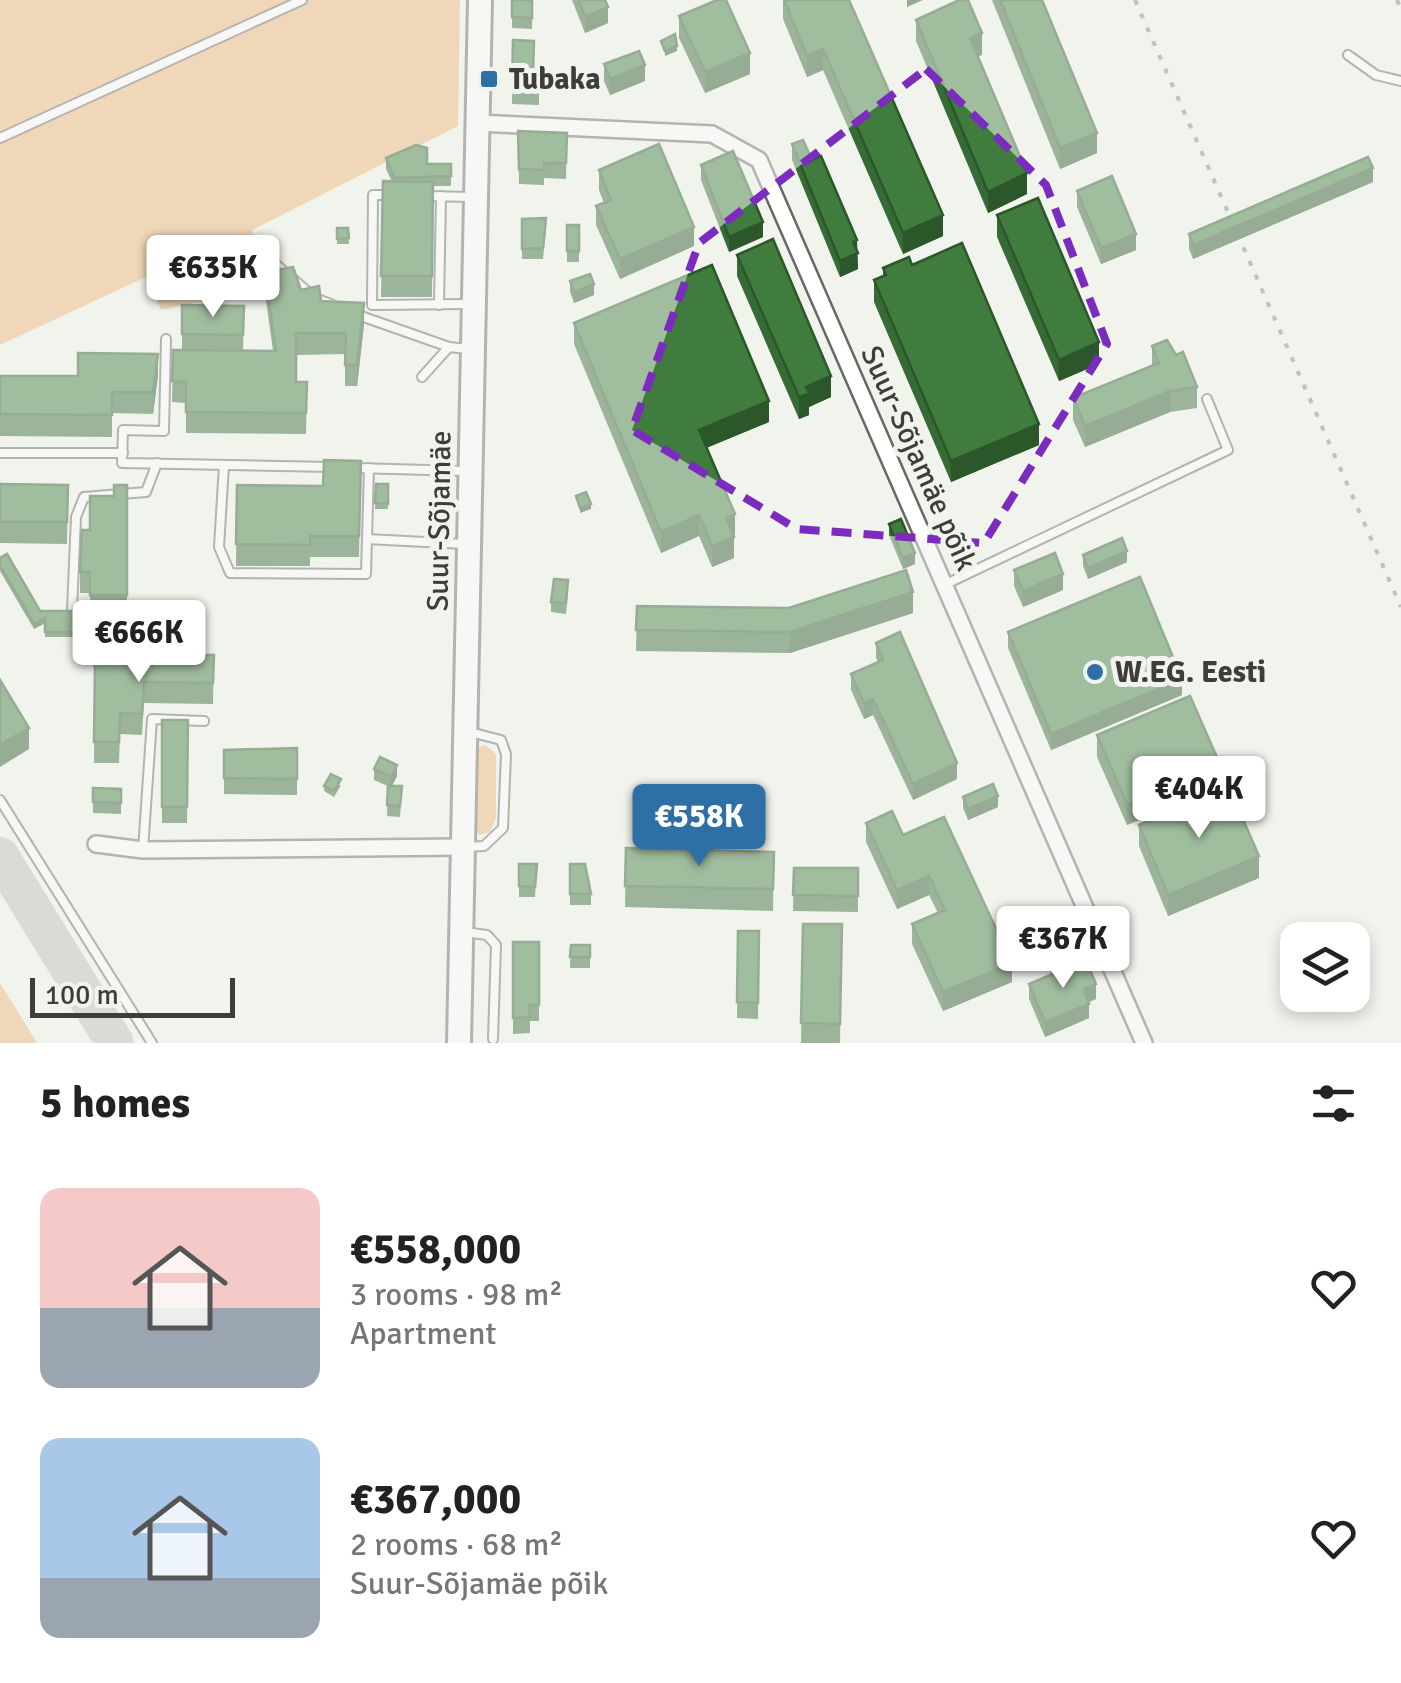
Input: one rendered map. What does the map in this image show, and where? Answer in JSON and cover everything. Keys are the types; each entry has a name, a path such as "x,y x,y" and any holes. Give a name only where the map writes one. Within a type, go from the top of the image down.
{"main road":[{"name":"Suur-Sõjamäe","path":"459,1043 480,0"}],"street":[{"name":"Suur-Sõjamäe põik","path":"477,123 712,134 759,160 1144,1043"},
{"path":"96,844 144,850 463,847"}],"lane":[{"path":"0,138 302,0"},
{"path":"1348,55 1376,75 1401,81"},
{"path":"473,304 372,305 373,195 476,197"},
{"path":"439,305 441,196"},
{"path":"271,260 315,298 448,347 473,349"},
{"path":"166,339 164,432 123,430 122,462 470,471"},
{"path":"422,378 448,347"},
{"path":"944,585 1228,450 1207,399"},
{"path":"0,453 123,453"},
{"path":"72,610 76,517 84,497 146,492 158,463"},
{"path":"224,465 219,547 230,573 366,574 370,468"},
{"path":"367,539 469,544"},
{"path":"144,850 152,719 204,721"},
{"path":"463,847 484,846 503,828 506,754 501,740 490,734 466,732"},
{"path":"0,800 152,1043"},
{"path":"462,932 487,936 496,945 492,1039"}],"highlighted area":[{"path":"926,69 1046,185 1107,344 984,543 797,529 632,430 699,243"}],"shaded area":[{"path":"0,0 460,0 458,126 252,230 263,289 161,310 146,277 0,345"},
{"path":"485,745 496,754 496,818 490,832 480,835 476,831 478,747"},
{"path":"0,983 37,1043 0,1043"}],"building":[{"path":"512,0 532,0 532,18 512,17"},
{"path":"579,0 605,0 608,7 585,17"},
{"path":"726,0 750,53 705,72 679,16"},
{"path":"784,0 849,0 943,215 903,233 823,49 807,56"},
{"path":"959,0 968,0 982,33 970,38 1027,173 988,192 916,20"},
{"path":"1000,0 1042,0 1097,133 1060,148"},
{"path":"675,34 677,46 665,51 661,41"},
{"path":"513,40 534,41 533,74 539,74 539,88 512,88"},
{"path":"639,51 645,65 610,79 604,64"},
{"path":"518,131 567,133 566,163 544,163 544,170 519,169"},
{"path":"803,140 812,160 821,156 857,240 853,242 858,253 840,261 792,144"},
{"path":"659,144 694,227 620,259 596,206 611,200 599,170"},
{"path":"416,145 427,148 427,164 451,164 451,176 394,178 386,158"},
{"path":"733,151 763,222 729,237 701,165"},
{"path":"1368,157 1373,168 1193,245 1189,234"},
{"path":"1112,176 1136,234 1101,248 1077,191"},
{"path":"383,181 433,182 432,276 381,276"},
{"path":"1038,198 1099,342 1059,360 997,215"},
{"path":"546,218 543,248 522,249 522,219"},
{"path":"567,225 579,225 579,251 567,251"},
{"path":"337,228 348,228 349,238 337,239"},
{"path":"773,239 831,376 806,387 809,394 799,397 737,255"},
{"path":"962,243 1039,424 951,461 874,280 886,275 883,268 909,257 912,265"},
{"path":"712,265 769,401 699,430 735,514 726,518 734,537 712,546 699,515 661,532 574,323"},
{"path":"293,267 301,290 319,286 321,301 364,303 357,365 345,365 346,333 296,333 296,382 307,382 306,413 186,412 186,382 172,381 173,350 276,351 265,272"},
{"path":"590,274 594,284 574,292 570,281"},
{"path":"182,305 244,306 243,335 182,334"},
{"path":"1167,340 1176,355 1183,352 1197,387 1170,391 1085,426 1073,398 1159,363 1152,346"},
{"path":"78,353 158,354 153,392 112,392 112,415 0,414 0,376 78,376"},
{"path":"324,460 361,461 359,536 310,536 310,545 236,544 237,485 323,486"},
{"path":"0,484 68,485 67,522 0,522"},
{"path":"376,484 388,484 388,504 375,503"},
{"path":"114,485 127,485 127,595 90,595 90,572 80,572 82,530 90,530 90,496 114,496"},
{"path":"586,492 591,504 580,508 576,496"},
{"path":"901,519 915,553 903,558 889,524"},
{"path":"1122,538 1127,551 1088,568 1083,555"},
{"path":"1055,553 1063,574 1023,591 1014,570"},
{"path":"7,554 40,611 75,611 76,632 45,632 45,618 34,624 0,565 0,558"},
{"path":"906,570 913,592 790,632 636,630 637,606 789,608"},
{"name":"W.EG. Eesti","path":"1140,577 1182,679 1051,734 1008,632"},
{"path":"554,579 568,580 566,603 551,602"},
{"path":"900,632 957,763 913,784 873,699 864,703 851,674 883,660 876,643"},
{"path":"121,654 214,655 213,683 144,682 142,714 120,713 119,742 94,742 95,659 120,660"},
{"path":"0,680 29,728 0,745"},
{"path":"1190,696 1220,764 1127,804 1097,735"},
{"path":"162,720 188,720 187,807 162,807"},
{"path":"297,748 297,779 224,778 224,750"},
{"path":"380,757 397,765 391,777 374,769"},
{"path":"331,774 341,779 334,791 324,786"},
{"path":"993,784 998,796 968,809 963,797"},
{"path":"388,786 402,786 400,806 387,805"},
{"path":"1229,787 1259,856 1168,895 1139,825"},
{"path":"93,788 121,789 121,803 93,802"},
{"path":"892,811 903,835 944,817 1012,963 943,992 912,924 945,910 929,876 897,890 866,823"},
{"path":"626,848 774,852 773,889 625,886"},
{"path":"519,864 537,864 535,887 519,886"},
{"path":"570,864 585,864 591,894 570,894"},
{"path":"794,868 858,868 858,896 793,895"},
{"path":"803,924 842,924 840,1024 801,1023"},
{"path":"738,931 759,931 758,1003 737,1002"},
{"path":"513,942 539,942 539,1005 529,1005 530,1017 513,1018"},
{"path":"571,945 590,945 590,957 570,957"},
{"path":"1086,960 1096,984 1084,989 1089,1004 1045,1022 1029,984"}],"taxiway":[{"path":"0,856 115,1043"}],"railway":[{"path":"1135,0 1401,607"},
{"path":"1397,0 1401,9"}],"place":[{"name":"Tubaka","path":"489,79"},
{"name":"W.EG. Eesti","path":"1095,672"}]}
